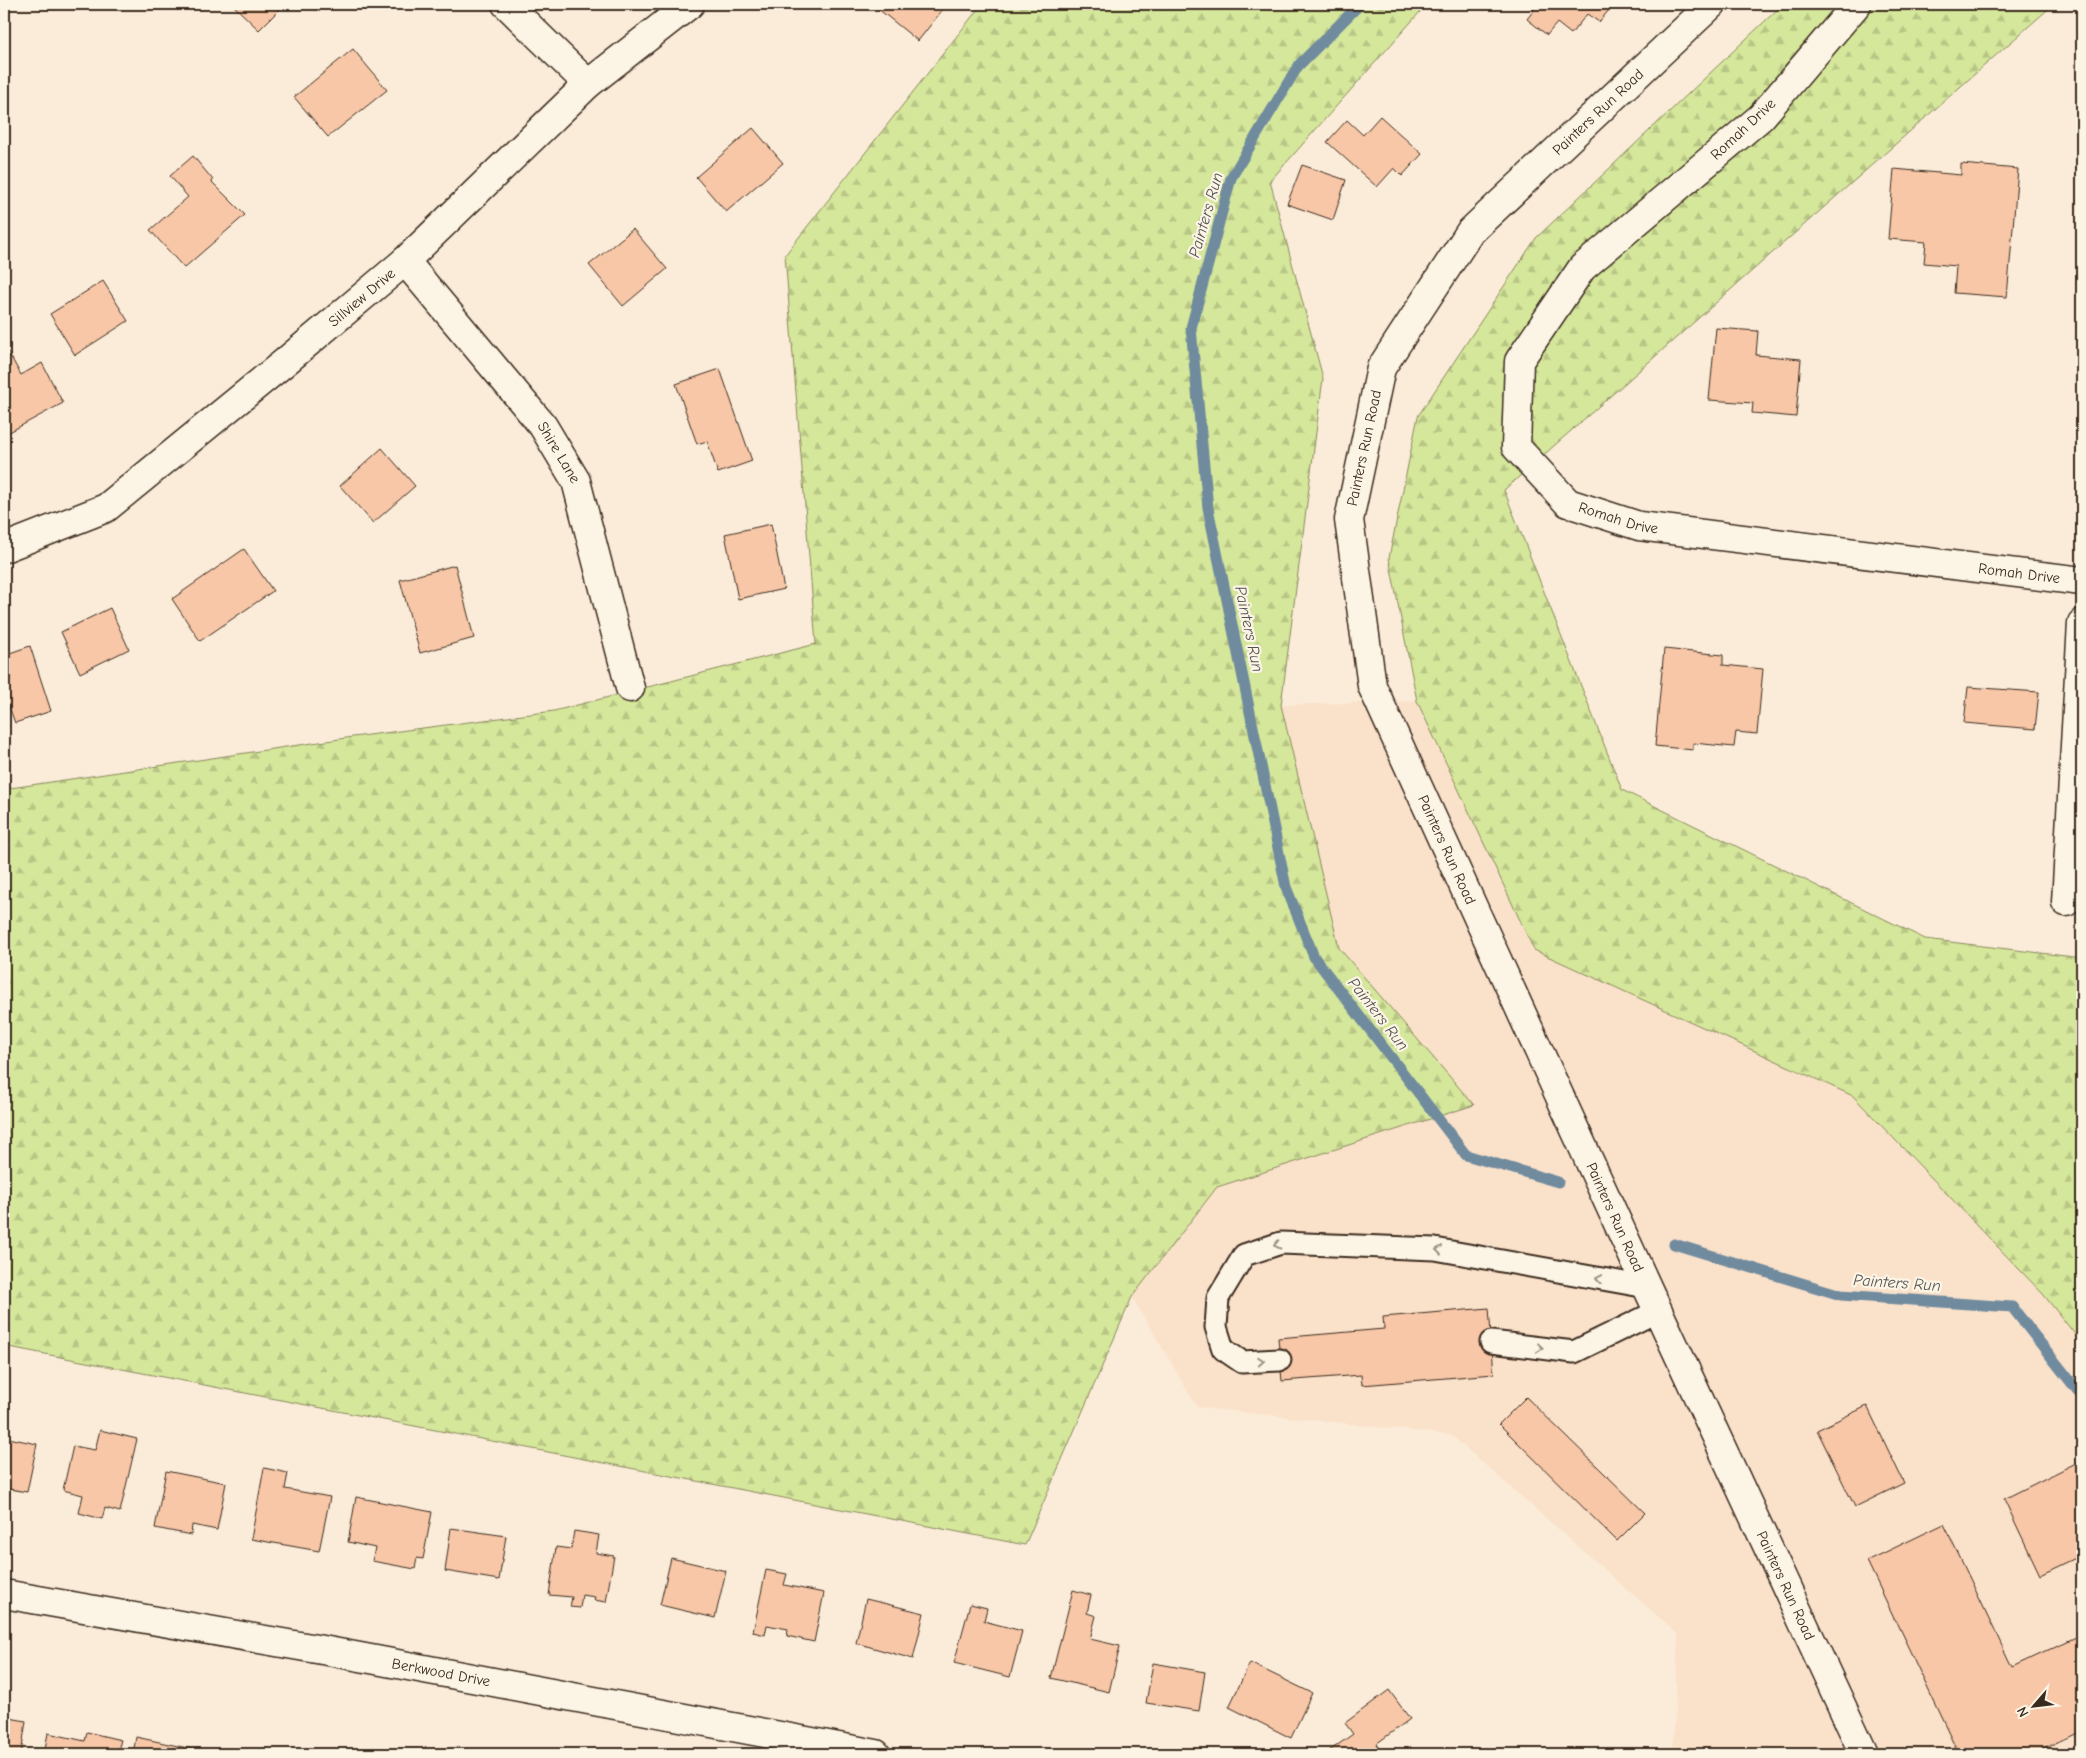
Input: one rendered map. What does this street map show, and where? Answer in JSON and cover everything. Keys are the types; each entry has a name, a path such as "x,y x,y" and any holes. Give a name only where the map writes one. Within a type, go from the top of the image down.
{"street":[{"path":"506,4 588,84"},
{"name":"Sillview Drive","path":"4,548 106,508 405,261 588,84 690,4"},
{"name":"Painters Run Road","path":"1712,4 1470,232 1381,368 1349,520 1372,686 1864,1754"},
{"name":"Romah Drive","path":"1857,4 1760,117 1582,268 1519,361 1516,447 1568,503 1638,526 2082,581"},
{"name":"Shire Lane","path":"405,261 543,426 576,482 630,688"},
{"path":"2066,902 2082,623"},
{"name":"Berkwood Drive","path":"4,1594 337,1653 791,1747 876,1754"}],"lane":[{"path":"1280,1360 1242,1362 1223,1349 1216,1327 1218,1298 1244,1255 1282,1243 1435,1249 1653,1299"},
{"path":"1491,1342 1574,1352 1653,1299"}],"shaded area":[{"path":"1417,701 1534,950 1853,1096 2043,1294 2082,1343 2082,1749 2068,1754 1673,1754 1678,1634 1451,1435 1197,1407 1132,1297 1217,1187 1473,1105 1339,948 1281,705"}],"green space":[{"path":"982,4 1427,4 1270,181 1323,378 1281,705 1339,948 1474,1105 1217,1187 1132,1297 1025,1545 4,1346 4,789 353,737 554,711 816,644 785,255"},
{"path":"1783,4 2054,4 1504,490 1622,790 1925,939 2082,958 2082,1343 2043,1294 1853,1096 1534,950 1417,701 1389,558 1418,416 1536,238"}],"building":[{"path":"232,4 285,4 259,30"},
{"path":"881,4 947,4 918,41 877,8"},
{"path":"1527,4 1614,4 1599,22 1587,14 1571,34 1557,23 1547,35 1527,19 1534,10"},
{"path":"353,49 387,90 328,137 294,97"},
{"path":"1380,116 1422,154 1402,176 1394,168 1377,187 1327,142 1347,120 1363,135"},
{"path":"753,128 783,163 726,212 696,177"},
{"path":"193,156 213,180 212,182 245,215 184,268 150,230 188,197 170,176"},
{"path":"1961,164 2018,169 2007,297 1954,293 1956,266 1924,263 1926,242 1888,239 1894,169 1961,175"},
{"path":"1302,165 1346,180 1333,220 1287,204"},
{"path":"633,229 667,269 623,306 589,265"},
{"path":"103,281 128,321 75,355 50,314"},
{"path":"1716,328 1758,331 1756,355 1801,359 1796,417 1752,413 1753,403 1709,400"},
{"path":"7,350 21,375 42,363 63,403 4,435 4,352"},
{"path":"720,369 752,461 718,473 707,441 697,444 676,384"},
{"path":"382,448 415,486 373,523 340,486"},
{"path":"771,524 784,589 738,599 725,534"},
{"path":"244,549 273,591 200,641 172,599"},
{"path":"455,565 474,638 420,653 400,580"},
{"path":"110,608 129,649 80,673 61,632"},
{"path":"30,646 51,711 15,723 8,704 4,705 4,655"},
{"path":"1664,649 1723,655 1723,665 1763,669 1757,734 1736,732 1734,747 1693,743 1693,750 1655,746"},
{"path":"1968,687 2039,692 2035,729 1964,723"},
{"path":"1489,1308 1494,1374 1362,1385 1361,1375 1282,1381 1278,1338 1384,1329 1383,1317"},
{"path":"1526,1397 1645,1513 1617,1541 1499,1424"},
{"path":"1867,1406 1904,1483 1855,1507 1817,1430"},
{"path":"100,1430 137,1439 120,1512 105,1508 102,1519 79,1513 83,1495 63,1490 73,1446 95,1450"},
{"path":"4,1437 37,1444 27,1492 4,1488"},
{"path":"2082,1460 2082,1555 2040,1575 2004,1499"},
{"path":"264,1468 288,1473 285,1489 330,1497 319,1551 251,1539"},
{"path":"166,1471 226,1483 217,1530 192,1525 191,1535 155,1528"},
{"path":"356,1497 432,1512 423,1559 417,1558 415,1569 372,1561 375,1548 348,1542"},
{"path":"1944,1524 2012,1667 2076,1637 2082,1650 2082,1731 2033,1754 1959,1754 1867,1561"},
{"path":"451,1528 506,1536 499,1580 445,1571"},
{"path":"574,1531 599,1535 596,1553 614,1556 606,1602 594,1600 595,1597 582,1595 580,1608 570,1607 572,1597 549,1595 556,1547 571,1549"},
{"path":"671,1558 726,1571 715,1618 660,1605"},
{"path":"766,1570 787,1574 784,1585 824,1593 814,1642 787,1636 788,1629 767,1625 765,1635 753,1632"},
{"path":"1073,1590 1091,1595 1087,1613 1096,1616 1090,1639 1120,1646 1109,1692 1051,1678"},
{"path":"866,1599 924,1613 913,1659 856,1643"},
{"path":"970,1604 987,1608 984,1621 1022,1631 1010,1677 954,1663"},
{"path":"1153,1663 1205,1672 1199,1711 1146,1703"},
{"path":"1250,1663 1312,1693 1291,1738 1229,1707"},
{"path":"1389,1690 1410,1719 1376,1744 1383,1754 1325,1754 1353,1734 1345,1723"},
{"path":"4,1717 26,1721 21,1754 4,1754"},
{"path":"87,1732 121,1740 117,1754 44,1754 48,1733 85,1741"},
{"path":"136,1737 206,1752 205,1754 133,1754"}],"waterway":[{"name":"Painters Run","path":"1360,4 1298,66 1231,178 1191,328 1208,508 1286,887 1314,957 1466,1155 1558,1182"},
{"name":"Painters Run","path":"1674,1244 1841,1295 2012,1307 2082,1396"}]}
